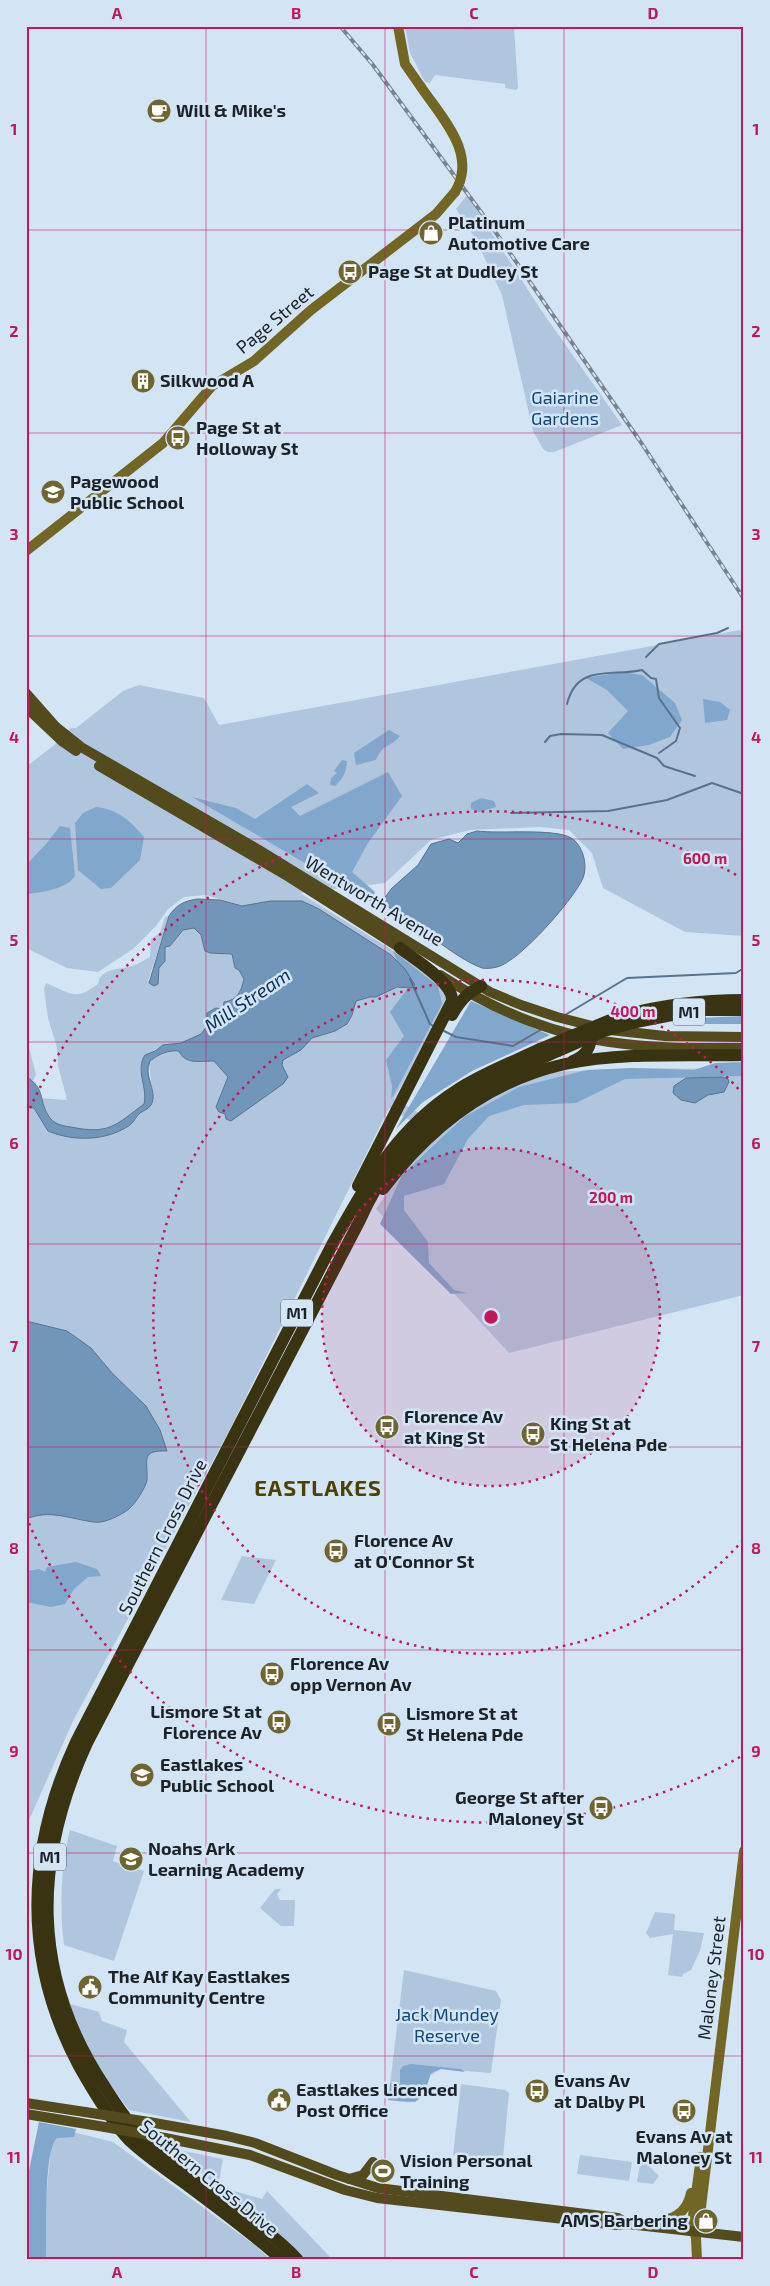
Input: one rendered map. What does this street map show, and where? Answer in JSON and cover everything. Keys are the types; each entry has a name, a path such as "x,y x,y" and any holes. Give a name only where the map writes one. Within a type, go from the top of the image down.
{"highway":[{"path":"400,948 450,989 452,1001 444,1025"},
{"path":"333,1243 354,1193 399,1104 444,1025 468,992 481,986"},
{"name":"Southern Cross Drive","path":"267,1385 359,1222 400,1166 426,1126 459,1088 540,1049 620,1016 661,1006 744,1000"},
{"name":"Southern Cross Drive","path":"298,2260 221,2198 148,2144 117,2107 90,2065 70,2025 54,1972 48,1924 47,1896 51,1850 60,1812 74,1772 267,1385 333,1243 383,1160 463,1097 489,1082 604,1031 636,1022 698,1010 744,1010"},
{"path":"426,1126 519,1079 566,1064 584,1055 589,1048 591,1039"},
{"path":"566,1064 636,1057 744,1055"},
{"name":"Southern Cross Drive","path":"259,1401 65,1767 41,1845 38,1874 37,1928 47,1986 56,2017 68,2044 103,2104 136,2146 253,2234 282,2260"}],"main road":[{"name":"Page Street","path":"26,551 162,442 212,386 254,361 311,310 436,214 455,192 462,173 460,148 455,135 405,64 398,26"},
{"name":"Wentworth Avenue","path":"26,693 56,727 81,747 259,850 481,986 521,1005 533,1015 591,1039 648,1046 744,1048"},
{"name":"Wentworth Avenue","path":"26,708 63,742 118,778 290,877 468,992 518,1017 641,1035 744,1037"},
{"name":"Maloney Street","path":"695,2232 700,2224 712,2109 744,1851"},
{"path":"26,2103 227,2136 255,2143 348,2179 394,2191 618,2218 628,2224"},
{"name":"Maloney Street","path":"695,2232 692,2222 700,2166 712,2109"},
{"path":"26,2114 250,2155 338,2188 368,2197 616,2225 641,2225 744,2237"},
{"path":"348,2179 363,2175 373,2162"},
{"path":"641,2225 673,2219 682,2212 687,2205 693,2181 700,2166"},
{"path":"695,2232 697,2260"}],"green space":[{"path":"405,26 514,26 518,88 516,90 505,88 505,84 435,75 430,83 425,82 410,53"},
{"name":"Gaiarine Gardens","path":"467,195 541,310 622,425 554,452 548,452 543,449 533,431 502,295 475,238 456,209"},
{"path":"740,630 744,633 744,936 685,932 603,888 592,853 569,830 541,827 470,830 431,840 385,883 300,893 400,955 445,988 450,999 394,1099 444,1127 485,1100 553,1072 632,1068 744,1069 744,1295 509,1353 376,1209 404,1168 436,1135 389,1108 230,1429 73,1721 26,1827 26,1097 67,1100 58,1065 57,1048 48,1018 44,989 46,983 72,994 90,990 98,984 102,975 106,972 132,966 150,957 151,939 160,933 165,917 169,916 148,981 158,984 159,970 165,947 170,946 183,930 194,928 197,930 209,953 232,954 235,968 239,970 244,979 241,989 223,1009 216,1008 206,1017 207,1026 199,1036 188,1041 162,1046 145,1055 141,1071 146,1098 145,1104 152,1091 149,1064 158,1055 171,1051 179,1051 189,1060 199,1062 214,1061 228,1077 223,1092 367,940 302,901 270,901 242,906 206,895 184,897 168,909 156,926 133,949 98,972 67,968 26,948 26,767 53,746 71,728 76,728 123,691 139,685 204,698 219,725"},
{"path":"26,1036 36,1075 33,1081 26,1076"},
{"path":"242,1556 276,1560 254,1604 221,1600"},
{"path":"70,1830 117,1846 113,1861 144,1871 114,1961 64,1945 62,1887"},
{"path":"275,1889 281,1889 277,1894 280,1900 295,1900 294,1926 281,1926 260,1908"},
{"path":"655,1912 675,1914 674,1930 704,1933 700,1951 691,1970 683,1974 682,1977 668,1975 673,1934 650,1938 646,1933"},
{"name":"Jack Mundey Reserve","path":"404,1970 496,1991 501,2000 491,2073 441,2069 429,2076 423,2093 416,2101 388,2100"},
{"path":"70,2004 99,2012 102,2021 127,2030 124,2042 191,2122 129,2110 95,2060"},
{"path":"461,2084 505,2090 509,2093 503,2158 500,2161 453,2155"},
{"path":"53,2127 113,2142 256,2246 271,2260 40,2260"},
{"path":"170,2148 223,2159 219,2182 230,2190 262,2199 267,2191 333,2260 307,2260 257,2216"},
{"path":"580,2155 632,2162 629,2181 577,2174"},
{"path":"641,2158 659,2176 653,2184 637,2182"}],"shaded area":[{"path":"622,672 642,675 675,703 682,720 670,737 649,745 623,749 608,733 628,711 607,690 586,678"},
{"path":"703,699 720,702 730,710 727,720 705,723"},
{"path":"389,730 400,736 381,751 376,760 356,765 354,753"},
{"path":"342,760 347,761 344,775 335,786 330,785 331,778 337,773 334,771"},
{"path":"388,772 402,796 368,843 352,872 375,892 373,903 192,797 236,808 255,819 307,784 319,793 291,807 300,816"},
{"path":"481,798 494,801 496,807 479,812 471,809 471,803"},
{"path":"96,807 117,813 134,826 144,837 140,860 111,888 101,889 78,870 75,823 83,813"},
{"path":"60,826 70,828 75,876 59,887 26,894 26,865"},
{"path":"393,951 438,986 442,1004 391,1100 392,1086 386,1060 404,1036 390,1012 408,988"},
{"path":"471,1001 550,1035 472,1071 423,1102 396,1129"},
{"path":"744,1016 744,1024 677,1024 698,1018"},
{"path":"744,1062 744,1076 625,1079 576,1103 524,1105 489,1116 468,1139 444,1184 404,1196 404,1210 428,1242 429,1263 454,1290 467,1293 451,1294 380,1224 402,1175 464,1117 519,1087 587,1070 632,1068 694,1070 715,1063"},
{"path":"76,1562 97,1569 101,1576 88,1577 74,1589 65,1604 51,1607 26,1602 27,1571 39,1569 45,1572 47,1567"},
{"path":"411,2064 461,2069 465,2072 441,2069 431,2073 424,2095 415,2102 388,2100 390,2083 400,2084 400,2070 403,2066"},
{"path":"39,2122 76,2129 74,2137 57,2138 50,2159 46,2215 46,2260 26,2256 26,2185"}],"water":[{"path":"477,831 540,832 563,835 571,838 579,845 585,861 583,878 578,888 545,929 507,963 490,968 482,968 470,963 401,918 383,900 392,888 418,865 431,844 449,839 458,843 467,834"},
{"path":"197,899 220,900 242,906 270,901 302,901 319,909 391,955 405,969 415,985 412,988 397,987 376,997 356,1001 347,1024 335,1031 312,1038 301,1050 283,1060 282,1065 288,1077 283,1084 231,1121 226,1119 225,1114 219,1112 216,1107 228,1077 214,1061 199,1062 189,1060 179,1051 171,1051 157,1056 150,1061 148,1072 153,1093 152,1103 130,1125 111,1134 90,1138 69,1137 48,1131 34,1108 26,1107 26,1076 39,1090 50,1118 58,1124 94,1130 119,1123 144,1104 141,1067 145,1055 163,1045 181,1043 201,1034 207,1026 207,1013 216,1008 223,1009 224,1002 233,999 238,994 244,979 239,970 235,968 232,954 205,951 201,935 194,928 183,930 170,946 165,947 165,961 159,968 158,984 154,986 149,983 169,916 181,904"},
{"path":"722,1077 728,1079 729,1082 724,1092 708,1095 695,1103 681,1100 673,1093 674,1086 686,1078"},
{"path":"26,1321 67,1331 91,1348 112,1373 146,1406 160,1430 167,1451 149,1454 147,1458 146,1483 134,1503 122,1514 103,1522 52,1515 35,1516 26,1519"}],"waterway":[{"path":"646,657 659,644 717,633 728,628"},
{"path":"567,704 572,691 579,682 587,677 597,674 642,670 651,678 656,679 659,698 680,728 676,741 659,753"},
{"path":"545,742 550,736 561,734 602,735 657,758 664,766 695,776"},
{"path":"511,813 608,811 667,800 712,783 744,794"},
{"name":"Mill Stream","path":"565,1015 627,978 736,973 744,968"},
{"name":"Mill Stream","path":"410,979 430,1024 435,1027"},
{"name":"Mill Stream","path":"444,1031 456,1037 513,1046 542,1029"}],"railway":[{"path":"340,26 373,65 492,227 642,444 744,599"}],"place":[{"name":"Will & Mike's","path":"159,111"},
{"name":"Platinum Automotive Care","path":"431,233"},
{"name":"Page St at Dudley St","path":"350,272"},
{"name":"Silkwood A","path":"143,381"},
{"name":"Page St at Holloway St","path":"178,438"},
{"name":"Pagewood Public School","path":"53,492"},
{"name":"Florence Av at King St","path":"387,1427"},
{"name":"King St at St Helena Pde","path":"533,1434"},
{"name":"Florence Av at O'Connor St","path":"336,1551"},
{"name":"Florence Av opp Vernon Av","path":"272,1674"},
{"name":"Lismore St at Florence Av","path":"279,1722"},
{"name":"Lismore St at St Helena Pde","path":"389,1724"},
{"name":"Eastlakes Public School","path":"142,1775"},
{"name":"George St after Maloney St","path":"601,1808"},
{"name":"Noahs Ark Learning Academy","path":"131,1859"},
{"name":"The Alf Kay Eastlakes Community Centre","path":"90,1987"},
{"name":"Evans Av at Dalby Pl","path":"537,2091"},
{"name":"Eastlakes Licenced Post Office","path":"279,2100"},
{"name":"Evans Av at Maloney St","path":"684,2111"},
{"name":"Vision Personal Training","path":"383,2171"},
{"name":"AMS Barbering","path":"706,2221"}],"district":[{"name":"EASTLAKES","path":"318,1488"}]}
